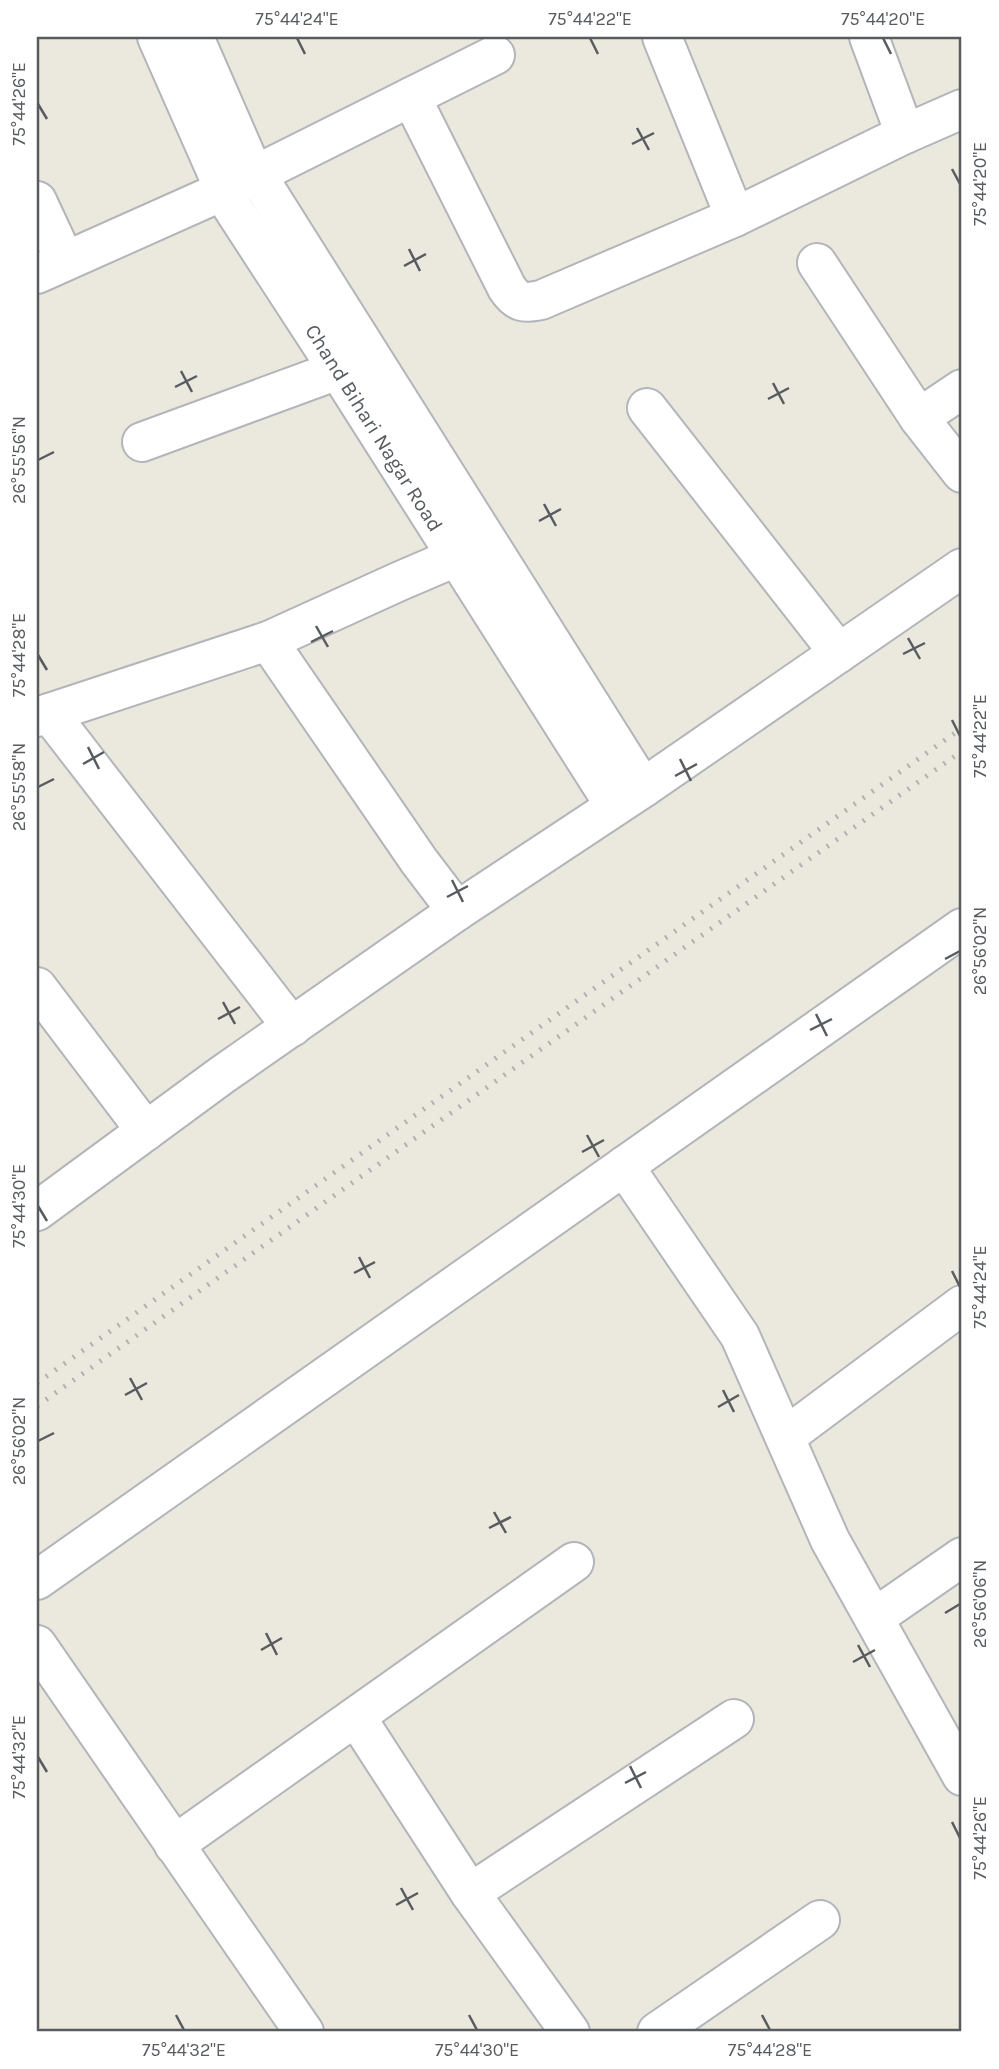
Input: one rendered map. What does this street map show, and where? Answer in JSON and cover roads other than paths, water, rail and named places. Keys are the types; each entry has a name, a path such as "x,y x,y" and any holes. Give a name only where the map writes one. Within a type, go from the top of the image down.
{"street":[{"name":"Chand Bihari Nagar Road","path":"157,37 240,182 629,797"},
{"name":"Chand Bihari Nagar Road","path":"194,37 248,161 232,207 456,557 629,797"},
{"path":"662,37 735,217"},
{"path":"869,37 905,134"},
{"path":"37,201 51,268 240,182 495,55"},
{"path":"411,97 507,288 513,297 525,303 541,300 735,217 962,109"},
{"path":"817,263 919,418 962,473"},
{"path":"142,442 338,370"},
{"path":"919,418 962,389"},
{"path":"647,408 839,653"},
{"path":"292,1027 43,715 268,642 456,557"},
{"path":"37,1211 457,911 629,797 962,568"},
{"path":"268,642 457,911"},
{"path":"37,1580 962,928"},
{"path":"37,987 146,1131"},
{"path":"624,1166 740,1336 830,1539 962,1776"},
{"path":"785,1437 962,1305"},
{"path":"874,1618 962,1557"},
{"path":"174,1845 574,1562"},
{"path":"37,1645 304,2032"},
{"path":"356,1717 470,1893 570,2032"},
{"path":"470,1893 734,1719"},
{"path":"657,2032 820,1920"}],"railway":[{"path":"37,1383 962,728"},
{"path":"37,1406 962,751"}]}
